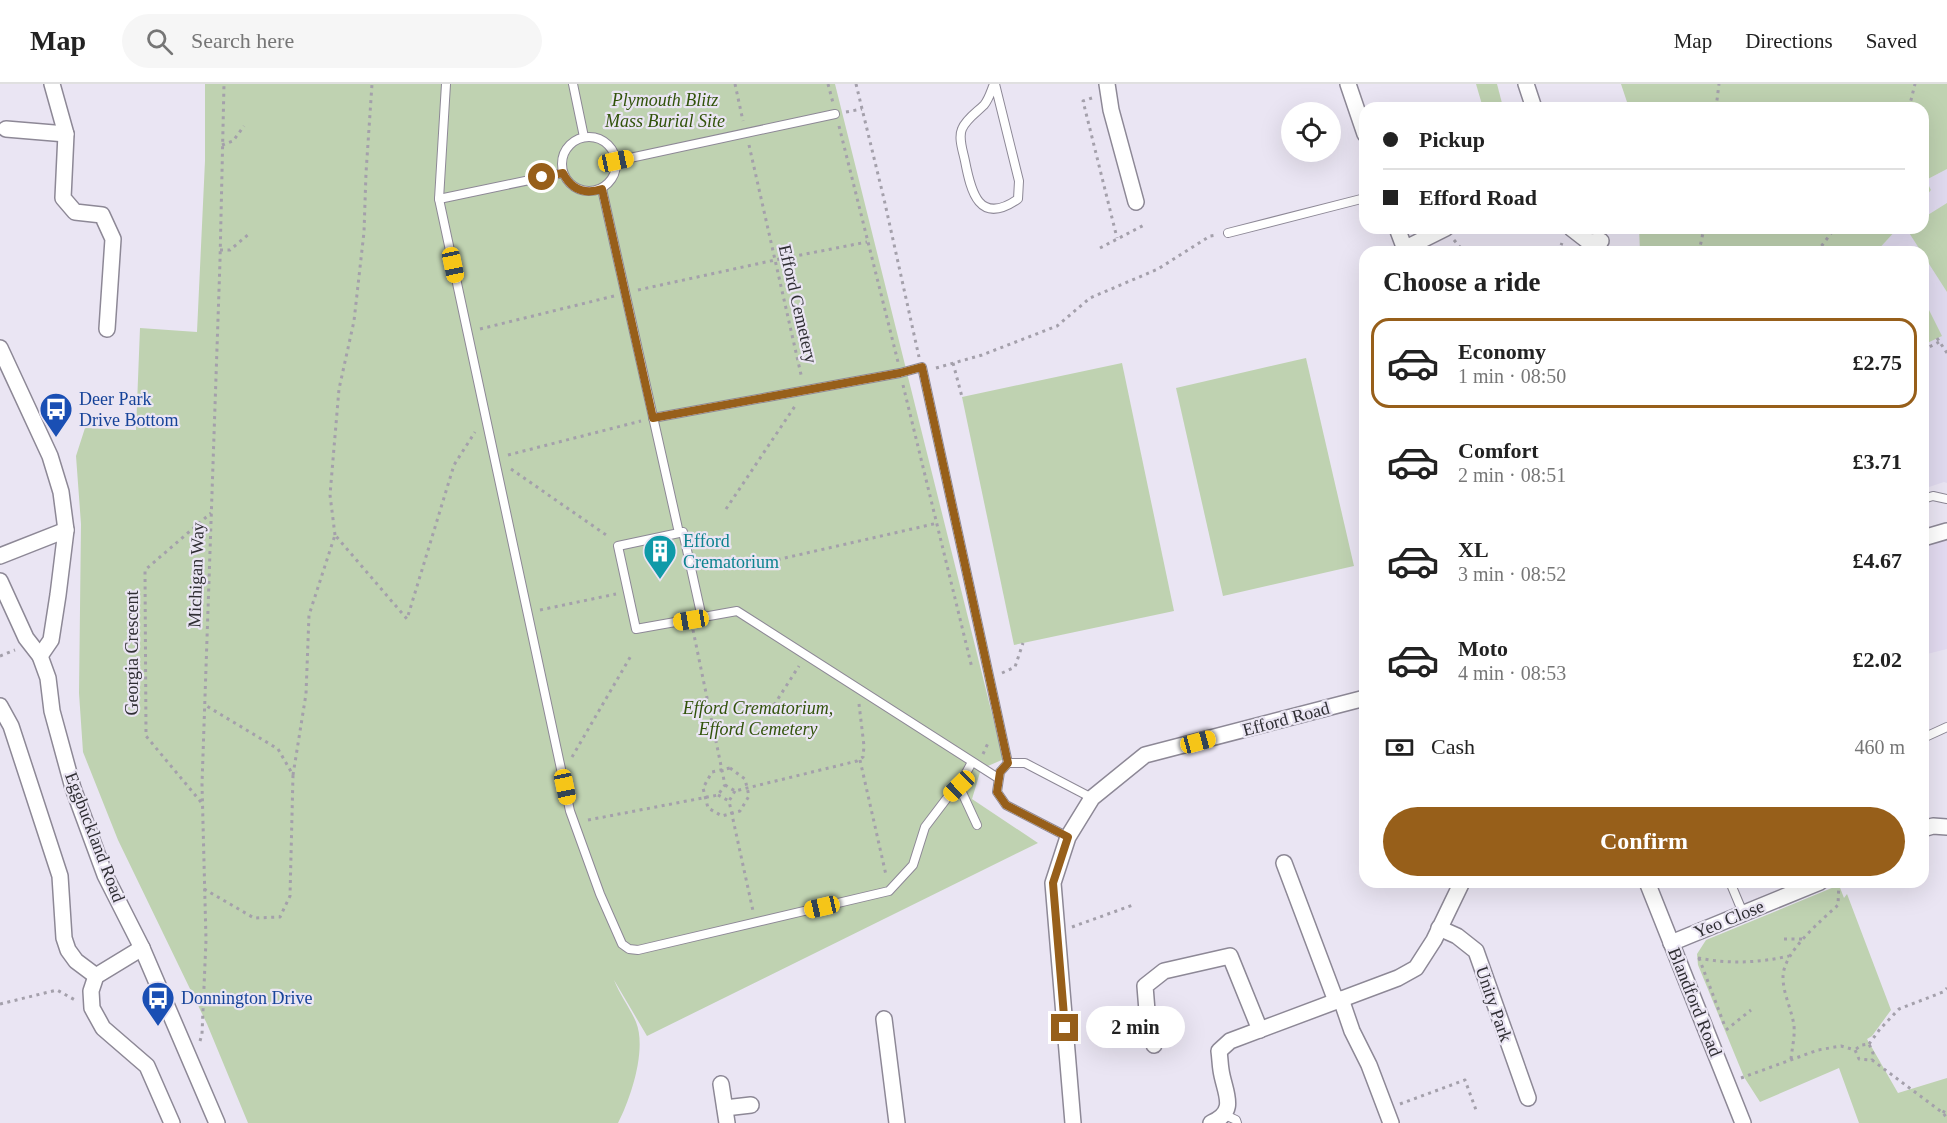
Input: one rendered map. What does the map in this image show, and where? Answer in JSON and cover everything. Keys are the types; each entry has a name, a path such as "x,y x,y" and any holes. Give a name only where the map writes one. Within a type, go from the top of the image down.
{"street":[{"path":"52,84 66,134 63,198 75,212 102,215 113,239 107,329"},
{"path":"1348,84 1359,116"},
{"path":"1526,84 1532,102"},
{"path":"1108,89 1136,202"},
{"path":"6,129 66,134"},
{"path":"1412,246 1435,234"},
{"path":"1579,234 1589,242 1601,241"},
{"path":"0,348 50,456 61,492 66,530 51,640 40,656"},
{"path":"0,556 66,530"},
{"path":"1929,536 1947,531"},
{"name":"Eggbuckland Road","path":"0,581 26,638 40,656 48,678 52,711 73,788 105,875 142,948 218,1123"},
{"name":"Efford Road","path":"1073,1123 1053,883 1068,837 1092,798 1144,755 1359,700"},
{"path":"0,706 11,726 60,876 64,938 68,950 76,961 96,976"},
{"path":"1929,827 1947,827"},
{"path":"1284,863 1338,1000 1369,1065 1388,1116"},
{"path":"1217,1119 1228,1097 1221,1071 1219,1051 1230,1041 1398,978 1416,968 1459,888"},
{"name":"Blandford Road","path":"1649,888 1743,1123"},
{"name":"Yeo Close","path":"1673,948 1743,913 1805,888"},
{"name":"Unity Park","path":"1439,928 1456,936 1476,951 1528,1098"},
{"path":"142,948 96,976 90,992 92,1008 103,1028 147,1066 172,1123"},
{"path":"1154,1045 1145,986 1164,971 1230,956 1260,1030"},
{"path":"884,1019 897,1123"},
{"path":"721,1084 726,1116 751,1105"}],"lane":[{"path":"446,84 439,199 565,787 574,823 600,894 622,944 630,950 638,950 889,891 913,866 925,827 959,786 972,762"},
{"path":"573,84 584,137"},
{"path":"994,84 1019,181 1018,199 998,209 983,206 975,197 961,139 962,128 985,104 994,84"},
{"path":"616,161 836,114"},
{"path":"584,137 593,137 609,145 616,161 614,177 609,184 602,189 586,192 572,186 563,173 561,163 568,146 584,137"},
{"path":"439,199 563,173"},
{"path":"602,189 678,533"},
{"path":"1228,233 1359,200"},
{"path":"653,418 922,370 1008,763"},
{"path":"1929,497 1947,499"},
{"path":"702,618 683,532 618,546 636,629 691,620 702,618 737,611 998,778"},
{"path":"1929,734 1947,727"},
{"path":"1068,837 1006,805 997,792 1000,772 1008,763 1025,763 1092,798"},
{"path":"959,786 977,825"},
{"path":"1733,888 1743,913"},
{"path":"1217,1119 1236,1120 1237,1123"}],"path":[{"name":"Michigan Way","path":"192,1065 202,1034 206,940 202,803 224,84"},
{"path":"204,889 254,918 280,916 290,896 293,775 306,694 309,615 335,535 330,495 339,389 354,321 364,238 372,84"},
{"name":"Efford Cemetery","path":"726,509 805,391 735,84"},
{"path":"828,84 938,523 973,673"},
{"path":"856,84 922,370 982,355 1057,326 1090,298 1158,269 1210,236 1228,233"},
{"path":"1717,102 1719,84"},
{"path":"1910,102 1915,84"},
{"path":"1108,89 1083,101 1117,238"},
{"path":"222,144 233,141 244,126"},
{"path":"1100,248 1146,224"},
{"path":"220,250 230,250 250,232"},
{"path":"467,332 625,293 867,242"},
{"path":"1929,346 1938,340 1947,353"},
{"path":"953,363 962,397"},
{"path":"335,535 407,619 454,465 485,416"},
{"path":"494,458 653,418"},
{"path":"494,458 610,537"},
{"name":"Georgia Crescent","path":"202,803 146,736 145,570 211,513"},
{"path":"741,568 938,523"},
{"path":"528,613 620,592"},
{"path":"691,620 725,785 718,795"},
{"path":"989,679 1015,667 1023,643"},
{"path":"565,787 569,762 632,654"},
{"path":"774,705 806,655"},
{"path":"755,922 729,801 735,791 860,760 863,757 864,746 856,688"},
{"path":"205,705 278,749 293,775"},
{"path":"972,762 983,754 989,742 987,730"},
{"path":"860,760 889,891"},
{"path":"730,768 745,779 749,796 740,811 722,816 708,808 703,788 712,772 722,769 730,768"},
{"path":"725,785 735,791"},
{"path":"574,823 718,795 729,801"},
{"path":"1791,1059 1794,1026 1783,975 1789,956 1839,905 1839,888"},
{"path":"1056,932 1133,905"},
{"path":"1784,939 1805,939"},
{"path":"1673,948 1699,958 1734,963 1763,962 1789,956"},
{"path":"1699,958 1726,1030 1751,1010"},
{"path":"1855,1050 1862,1045 1869,1044 1899,1009 1943,992 1947,988"},
{"path":"0,1004 57,990"},
{"path":"1869,1044 1873,1053 1872,1060"},
{"path":"1728,1083 1818,1050 1841,1046 1855,1050"},
{"path":"1855,1050 1859,1059 1872,1060 1947,1118"},
{"path":"1740,1068 1744,1077"},
{"path":"1388,1116 1465,1080 1476,1110"},
{"path":"1942,1113 1947,1107"}],"shaded area":[{"path":"1947,169 1947,483 1929,487 1929,246 1882,246 1892,234 1929,234 1929,192 1931,190 1929,178"},
{"path":"1947,532 1947,649 1929,654 1929,537"}],"green space":[{"path":"205,84 835,84 1004,759 981,769 972,799 1038,843 647,1036 614,980 636,1022 640,1046 632,1087 618,1123 248,1123 207,1024 118,840 83,752 79,693 81,524 76,456 85,428 136,430 140,328 197,332 205,161"},
{"path":"1476,84 1497,84 1502,102 1481,102"},
{"path":"1621,84 1947,84 1947,169 1929,178 1929,102 1627,102"},
{"path":"1947,203 1947,292 1929,264 1929,246 1918,246 1910,234 1929,234 1929,214"},
{"path":"1639,234 1892,234 1882,246 1640,246"},
{"path":"1929,310 1942,336 1929,342"},
{"path":"1306,358 1354,566 1223,596 1176,388"},
{"path":"1122,363 1174,611 1014,645 962,397"},
{"path":"1832,888 1840,888 1844,898 1847,894 1891,1010 1872,1036 1867,1039 1898,1093 1947,1078 1947,1123 1859,1123 1839,1068 1760,1102 1744,1077 1698,965 1697,954 1706,940"}],"place":[{"name":"Deer Park Drive Bottom","path":"56,438"},
{"name":"Efford Crematorium","path":"660,580"},
{"name":"Donnington Drive","path":"158,1027"}],"route":[{"path":"542,177 563,173 566,180 578,190 594,192 602,189 653,418 922,367 1008,763 1000,772 997,792 1006,805 1068,837 1053,883 1065,1028"}],"park label":[{"name":"Plymouth Blitz Mass Burial Site","path":"665,110"},
{"name":"Efford Crematorium, Efford Cemetery","path":"758,718"}]}
